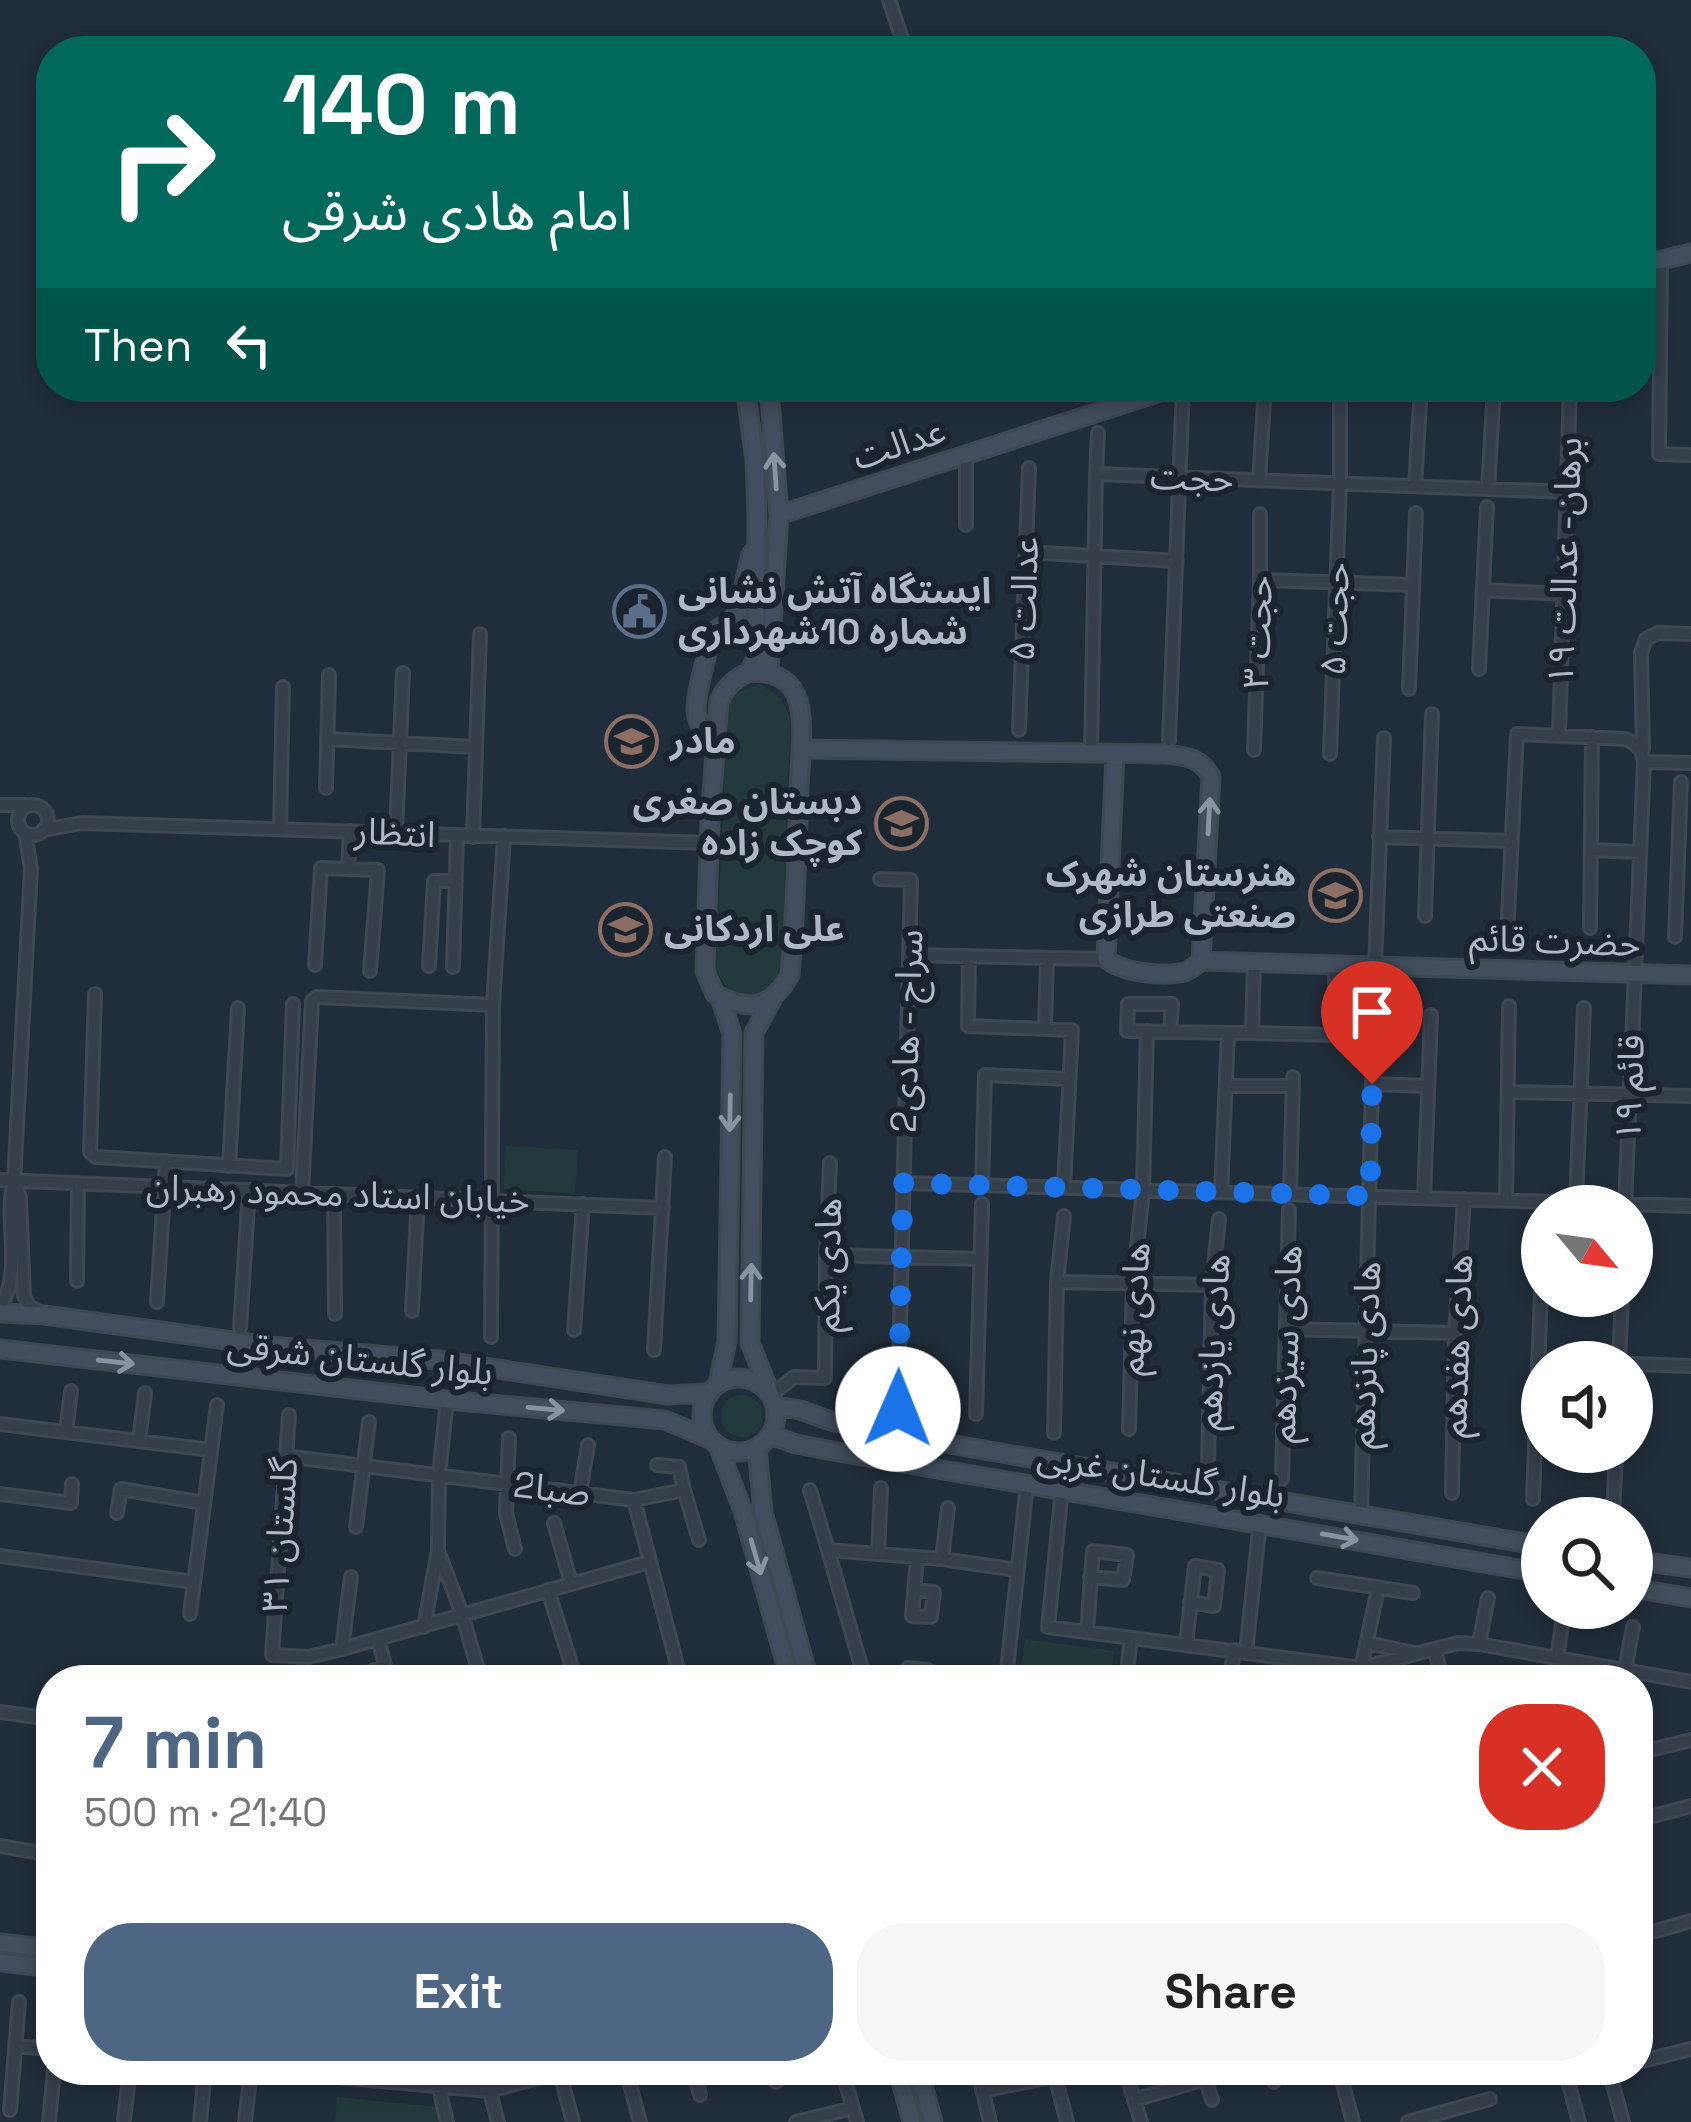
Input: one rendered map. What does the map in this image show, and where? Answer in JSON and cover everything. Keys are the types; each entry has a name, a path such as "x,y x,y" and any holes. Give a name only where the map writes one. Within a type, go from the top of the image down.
{"main road":[{"path":"1656,262 1691,253"},
{"path":"747,402 757,527 756,658 749,673"},
{"path":"769,672 779,515 770,402"},
{"name":"عدالت","path":"779,515 1131,402"},
{"path":"715,754 696,711 713,632 737,613 757,527"},
{"path":"714,1443 737,1453 757,1448 771,1435 776,1421 773,1400 750,1342 754,1033 790,975 801,749 796,694 769,672 737,678 719,701 705,970 720,998 753,1005 772,1000"},
{"path":"801,749 1195,758 1211,777 1201,961"},
{"path":"1106,959 1115,754"},
{"name":"حضرت قائم","path":"1106,959 1129,972 1188,972 1201,961 1691,975"},
{"path":"720,998 732,1034 727,1342 701,1417 743,1511 786,1665"},
{"name":"بلوار گلستان شرقی","path":"0,1310 270,1346 438,1360 668,1395 713,1389"},
{"path":"264,1378 270,1346"},
{"name":"بلوار گلستان شرقی","path":"0,1348 664,1420 714,1443"},
{"path":"713,1389 732,1378 747,1378 760,1384 773,1400"},
{"path":"664,1420 673,1409 668,1395"},
{"name":"بلوار گلستان غربی","path":"773,1400 834,1422 1521,1542"},
{"path":"827,1450 819,1433 834,1422"},
{"name":"بلوار گلستان غربی","path":"771,1435 827,1450 1521,1569"},
{"path":"757,1448 763,1512 805,1665"},
{"path":"732,1488 740,1481 758,1485"},
{"path":"1653,1563 1691,1568"},
{"path":"1653,1592 1691,1598"},
{"path":"0,1943 36,1947"},
{"path":"0,1962 36,1966"},
{"path":"902,2085 912,2122"},
{"path":"923,2085 933,2122"}],"street":[{"path":"889,0 901,36"},
{"path":"1661,261 1659,454 1691,455"},
{"path":"1169,740 1181,478 1179,402"},
{"path":"1259,480 1264,402"},
{"name":"حجت ۵","path":"1330,754 1340,402"},
{"path":"1415,486 1420,402"},
{"path":"1488,489 1493,402"},
{"name":"برهان- عدالت ۱۹","path":"1558,735 1570,402"},
{"path":"1096,474 1098,433"},
{"path":"966,454 966,525"},
{"name":"عدالت ۵","path":"1019,730 1029,468"},
{"name":"حجت","path":"1091,753 1096,474 1567,492"},
{"path":"1479,669 1487,507"},
{"path":"1409,689 1416,513"},
{"name":"حجت ۳","path":"1254,751 1260,514"},
{"path":"1025,552 1177,561"},
{"path":"1260,580 1413,586"},
{"path":"1483,590 1564,594"},
{"name":"قائم ۱۹","path":"1626,1185 1643,757 1641,653 1646,639 1658,633 1691,634"},
{"path":"473,837 481,634"},
{"path":"396,832 403,673"},
{"path":"326,788 329,675"},
{"path":"280,828 283,687"},
{"path":"1425,916 1432,714"},
{"path":"1507,936 1517,734 1625,739 1637,744 1643,757 1691,764"},
{"path":"1590,928 1592,737"},
{"name":"هادی پانزدهم","path":"1361,1514 1384,738"},
{"path":"327,739 474,747"},
{"path":"1675,937 1684,852 1681,782"},
{"path":"0,808 35,804 82,823"},
{"path":"26,805 19,812 31,869"},
{"path":"0,808 21,828 41,832 82,823"},
{"path":"0,1310 11,1279 9,1198 14,1180 31,869 48,820 46,811"},
{"name":"انتظار","path":"82,823 709,843"},
{"path":"348,869 350,831"},
{"path":"453,967 457,836"},
{"path":"491,1337 494,1005 504,836"},
{"path":"1379,836 1510,841"},
{"path":"1591,850 1639,852"},
{"path":"316,965 321,868 378,870 370,971"},
{"name":"سراج - هادی2","path":"880,879 911,880 898,1409"},
{"path":"429,966 434,881 456,881"},
{"path":"909,955 1106,959"},
{"path":"969,957 968,1026 1072,1030 1064,1187"},
{"path":"1045,1028 1047,958"},
{"path":"1252,1033 1254,962"},
{"path":"1148,1031 1332,1036 1336,965"},
{"path":"95,994 90,1152 96,1157 286,1169 292,1004"},
{"path":"302,1192 312,1001 317,997 494,1005"},
{"name":"هادی نهم","path":"1129,1429 1132,1284 1143,1190 1148,1031 1127,1031 1128,1004 1172,1004 1170,1031"},
{"path":"1506,1200 1509,1006"},
{"path":"229,1166 238,1008"},
{"path":"1577,1185 1585,1008"},
{"path":"1424,1198 1431,1015"},
{"path":"1222,1192 1228,1033"},
{"path":"982,1185 985,1075 1068,1079"},
{"path":"1227,1086 1293,1082 1290,1194"},
{"path":"1372,1084 1428,1086"},
{"path":"1508,1092 1691,1096"},
{"path":"654,1350 665,1157"},
{"path":"157,1302 166,1161"},
{"name":"هادی یکم","path":"773,1400 794,1376 825,1378 830,1163"},
{"name":"خیابان استاد محمود رهبران","path":"0,1180 663,1208"},
{"path":"14,1180 20,1198 24,1296 29,1306 44,1315"},
{"path":"77,1281 78,1183"},
{"path":"903,1183 1521,1202"},
{"path":"241,1328 249,1190"},
{"path":"334,1194 335,1314"},
{"path":"412,1311 418,1197"},
{"name":"هادی هفدهم","path":"1452,1493 1464,1199"},
{"path":"574,1330 583,1204"},
{"path":"976,1414 982,1204"},
{"path":"1653,1205 1691,1205"},
{"name":"هادی سیزدهم","path":"1282,1479 1289,1210"},
{"path":"1054,1433 1057,1282 1064,1216"},
{"name":"هادی یازدهم","path":"1208,1466 1212,1286 1219,1220"},
{"path":"826,1256 980,1259"},
{"path":"1057,1282 1212,1286"},
{"path":"1286,1329 1455,1333"},
{"path":"1653,1365 1691,1366"},
{"path":"66,1432 71,1390"},
{"path":"139,1441 146,1393"},
{"path":"424,1627 438,1550 447,1400"},
{"path":"190,1614 217,1405"},
{"name":"گلستان ۳۱","path":"290,1415 272,1655 308,1657 341,1649"},
{"path":"356,1527 369,1422"},
{"path":"0,1424 211,1450"},
{"path":"509,1438 506,1513 515,1549"},
{"path":"580,1493 587,1445"},
{"name":"صبا2","path":"285,1456 634,1500 684,1490"},
{"path":"657,1465 679,1467 699,1540"},
{"path":"0,1494 71,1503 72,1484"},
{"path":"1007,1665 1027,1484"},
{"path":"878,1554 881,1488"},
{"path":"117,1513 121,1489 204,1502"},
{"path":"810,1490 861,1665"},
{"path":"1061,1499 1048,1627 1314,1665"},
{"path":"634,1500 677,1665"},
{"path":"942,1559 948,1508"},
{"path":"1235,1665 1260,1522"},
{"path":"554,1523 572,1583"},
{"path":"438,1550 477,1665"},
{"path":"828,1550 1017,1570"},
{"path":"1087,1632 1090,1577 1093,1551 1127,1555 1123,1580 1090,1577"},
{"path":"0,1556 194,1582"},
{"path":"914,1590 934,1592 932,1617 912,1616 914,1590 917,1557"},
{"path":"351,1577 341,1649 649,1562"},
{"path":"1186,1644 1190,1602 1195,1566 1218,1570 1214,1606 1190,1602"},
{"path":"1317,1578 1413,1593"},
{"path":"1363,1665 1378,1589"},
{"path":"548,1590 571,1665"},
{"path":"1479,1644 1488,1598"},
{"path":"1557,1658 1561,1629"},
{"path":"1626,1665 1633,1629"},
{"path":"1128,1665 1131,1638"},
{"path":"377,1639 385,1665"},
{"path":"1366,1643 1417,1653"},
{"path":"1386,1665 1458,1643 1597,1665"},
{"path":"1434,1649 1439,1665"},
{"path":"1653,1675 1691,1682"},
{"path":"0,1712 36,1717"},
{"path":"1653,1750 1691,1740"},
{"path":"1653,1816 1691,1806"},
{"path":"0,1846 36,1852"},
{"path":"1653,1932 1691,1922"},
{"path":"10,2110 19,2002"},
{"path":"15,2046 36,2048"},
{"path":"1653,2058 1691,2049"},
{"path":"49,2122 53,2085"},
{"path":"124,2119 128,2085"},
{"path":"200,2122 204,2085"},
{"path":"244,2122 249,2085"},
{"path":"418,2085 489,2091 511,2085"},
{"path":"488,2085 498,2122"},
{"path":"565,2085 573,2122"},
{"path":"630,2085 640,2122"},
{"path":"697,2085 700,2095"},
{"path":"846,2085 857,2122"},
{"path":"981,2085 990,2122"},
{"path":"982,2091 1011,2085"},
{"path":"1057,2085 1067,2122"},
{"path":"1130,2085 1141,2122"},
{"path":"1134,2100 1174,2085"},
{"path":"1207,2085 1212,2100"},
{"path":"1343,2085 1353,2122"},
{"path":"1569,2085 1579,2122"},
{"path":"1612,2085 1623,2122"},
{"path":"439,2088 447,2122"},
{"path":"1408,2122 1490,2099"},
{"path":"796,2122 853,2108"}],"green space":[{"path":"760,684 781,698 790,717 782,983 769,996 727,989 716,969 727,705 737,693"},
{"path":"506,1146 578,1150 575,1194 503,1189"},
{"path":"742,1395 757,1401 763,1416 757,1431 742,1437 727,1431 721,1416 727,1401"},
{"path":"1025,1639 1114,1651 1112,1665 1021,1665"},
{"path":"337,2097 438,2107 442,2122 335,2122"}],"place":[{"name":"ایستگاه آتش نشانی شماره 10شهرداری","path":"639,612"},
{"name":"مادر","path":"631,741"},
{"name":"دبستان صغری کوچک زاده","path":"901,823"},
{"name":"هنرستان شهرک صنعتی طرازی","path":"1335,895"},
{"name":"علی اردکانی","path":"625,929"}],"route":[{"path":"898,1409 903,1183 1370,1196 1372,1084"}]}
